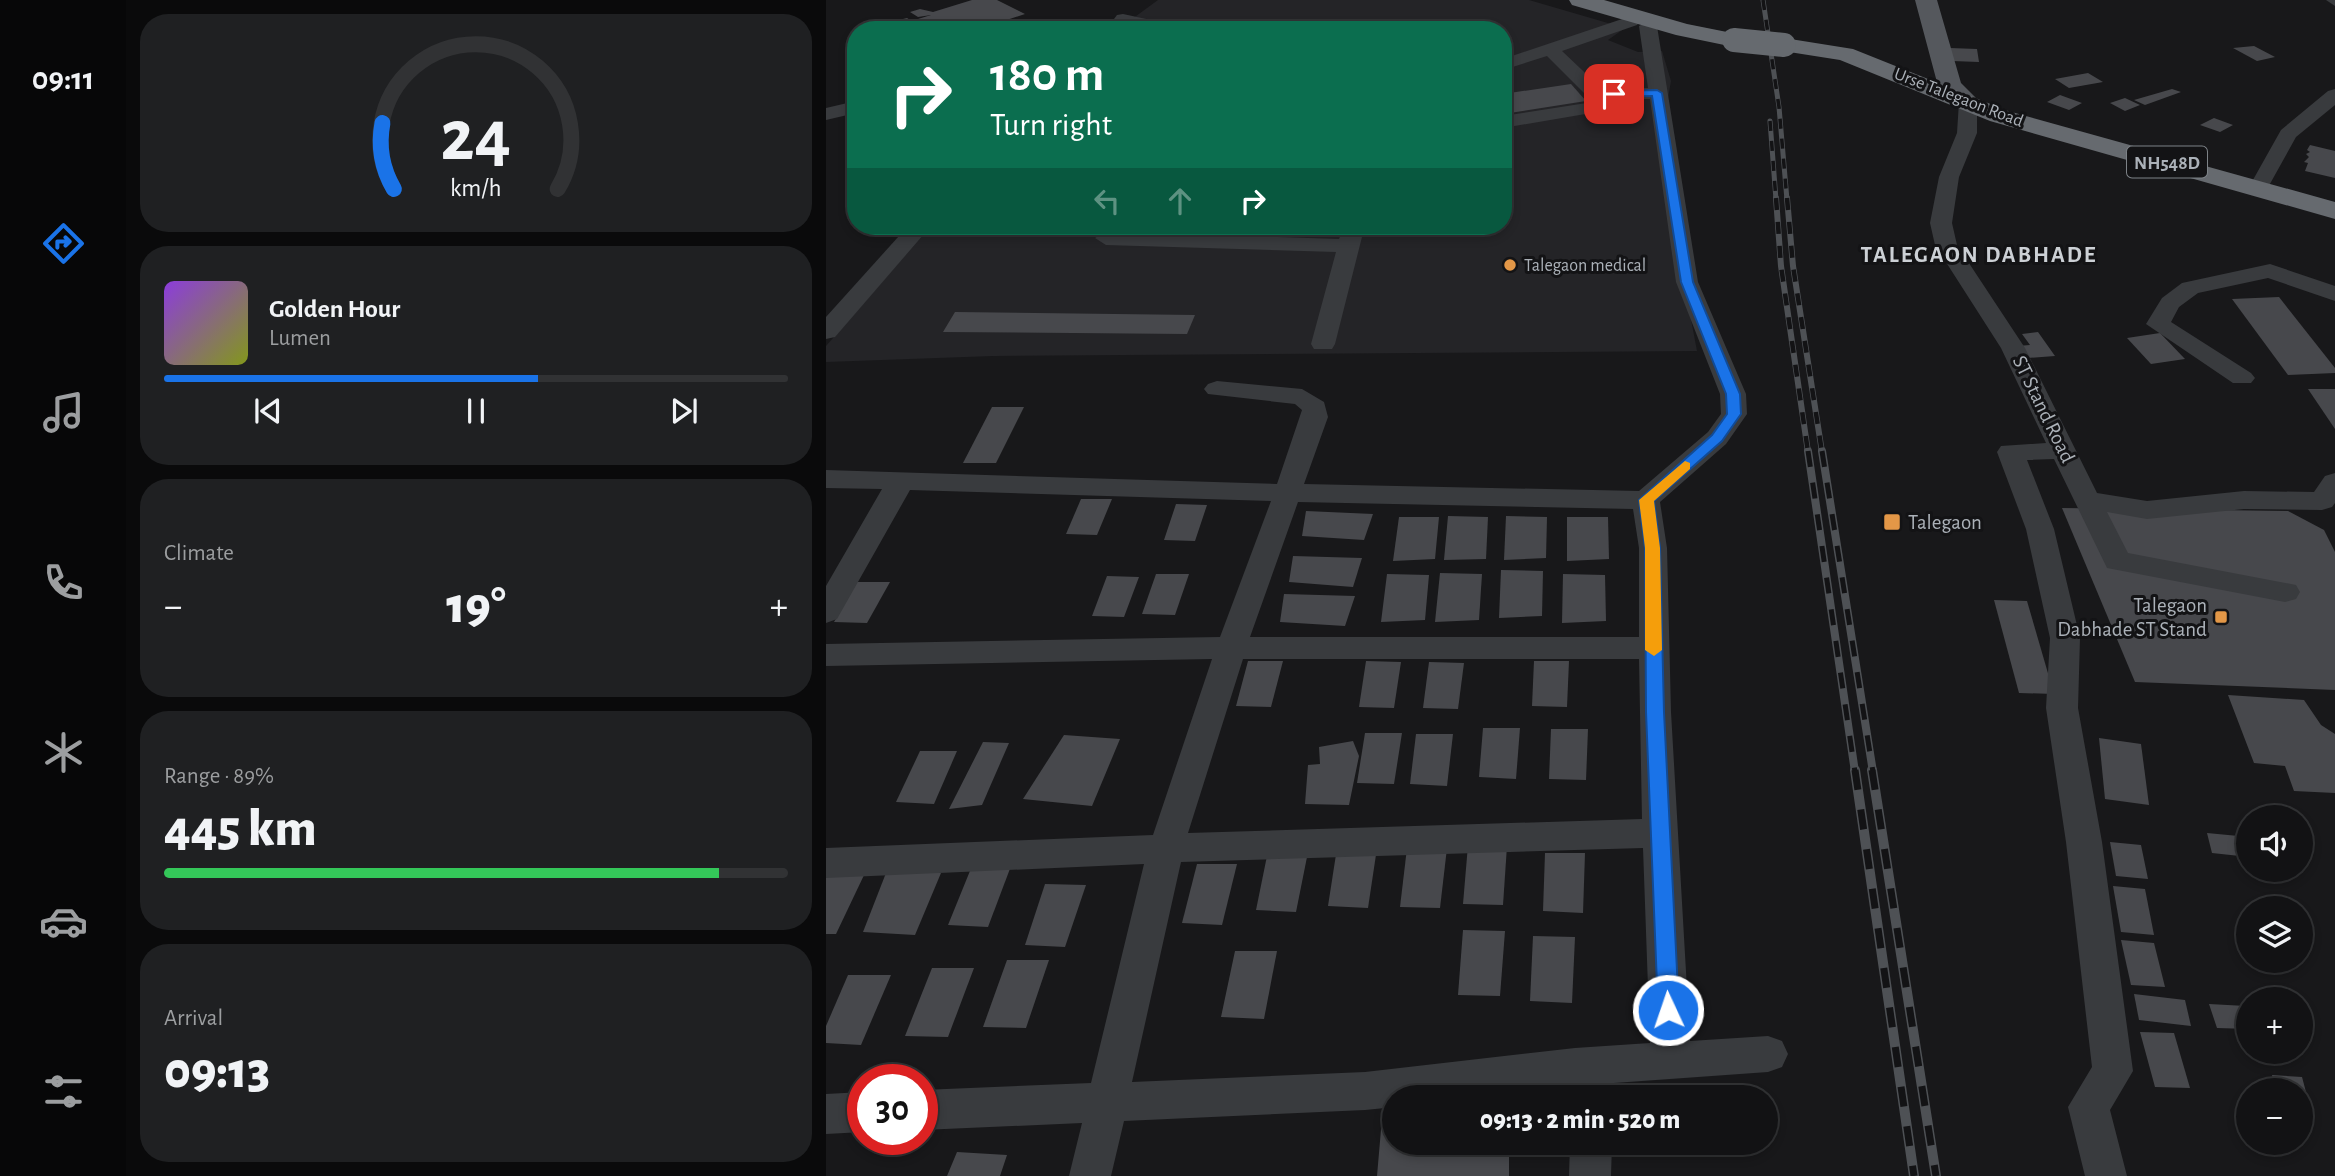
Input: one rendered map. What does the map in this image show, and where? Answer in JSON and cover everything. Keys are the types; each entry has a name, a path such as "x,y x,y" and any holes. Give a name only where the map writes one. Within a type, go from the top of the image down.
{"highway":[{"name":"NH548D","path":"1555,0 1639,23 1684,30"},
{"name":"NH548D","path":"1580,0 1684,30"},
{"name":"Urse Talegaon Road","path":"1684,30 1734,40 1845,54 1984,106"},
{"name":"NH548D","path":"1984,106 2261,183 2335,199"},
{"name":"NH548D","path":"2261,183 2335,211"}],"main road":[{"path":"1926,0 1950,86 1984,106"}],"street":[{"path":"1120,21 1139,7"},
{"path":"826,479 1565,501 1646,500 1717,438 1734,414 1733,394 1687,282 1657,93 1639,23 1512,62"},
{"path":"1550,49 1606,105"},
{"path":"1512,121 1606,105 1657,93"},
{"path":"2261,183 2288,134 2335,95"},
{"name":"ST Stand Road","path":"1984,106 1967,133 1949,177 1941,223 1946,245 2013,348 2117,561 2285,592"},
{"path":"826,114 847,109"},
{"path":"826,332 912,235"},
{"path":"1106,238 1352,236 1323,344"},
{"path":"2242,378 2158,324 2169,303 2190,288 2245,279 2270,271 2335,294"},
{"path":"1090,1176 1166,848 1231,648 1315,417 1315,407 1305,389 1217,389"},
{"path":"2064,451 2010,452 2040,529 2065,638 2062,708 2084,842 2113,1071 2089,1107 2106,1176"},
{"path":"826,612 901,481"},
{"path":"1646,500 1653,548 1660,833 1671,1060"},
{"path":"2088,500 2147,510 2244,500 2331,503"},
{"path":"826,655 1231,648 1654,648"},
{"path":"826,863 1166,848 1660,833"},
{"path":"938,1109 1593,1082 1671,1060 1768,1054"},
{"path":"826,1114 847,1113"},
{"path":"1590,1176 1591,1155"}],"shaded area":[{"path":"1158,0 1529,0 1625,28 1608,40 1638,52 1662,51 1671,81 1664,121 1682,272 1697,351 993,356 826,362 826,346 923,235 1512,235 1512,21 1129,21"}],"building":[{"path":"972,0 997,0 1025,14 1004,21 921,21 918,19 931,15 918,17 910,12 920,9 933,12"},
{"path":"2254,46 2275,57 2257,61 2233,48"},
{"path":"1950,48 1977,49 1979,62 1952,61"},
{"path":"2088,73 2103,82 2069,88 2055,79"},
{"path":"1571,84 1586,101 1512,113 1512,93"},
{"path":"2172,89 2181,92 2145,105 2134,100"},
{"path":"2060,95 2082,103 2069,110 2047,102"},
{"path":"2125,98 2140,105 2125,111 2110,103"},
{"path":"2214,118 2233,125 2220,132 2200,125"},
{"path":"2310,145 2335,151 2335,178 2305,171 2308,163 2304,162 2309,157 2306,154 2310,152 2307,150"},
{"path":"2279,297 2335,368 2335,373 2288,375 2232,299"},
{"path":"955,312 1195,315 1187,334 943,332"},
{"path":"2038,332 2055,356 2027,358 2018,346 2030,345 2022,334"},
{"path":"2160,333 2185,359 2151,364 2127,338"},
{"path":"2308,389 2335,389 2335,429"},
{"path":"992,407 1024,407 996,463 963,463"},
{"path":"1081,499 1112,499 1097,535 1066,534"},
{"path":"1176,504 1207,505 1195,541 1164,540"},
{"name":"Talegaon Dabhade ST Stand","path":"2062,508 2288,511 2324,530 2335,552 2335,690 2135,682"},
{"path":"1306,511 1373,514 1364,540 1302,536"},
{"path":"1448,516 1488,517 1486,559 1444,560"},
{"path":"1506,516 1547,517 1546,558 1504,560"},
{"path":"1399,517 1439,517 1435,559 1393,561"},
{"path":"1567,517 1608,517 1609,559 1567,561"},
{"path":"1293,556 1362,558 1353,587 1289,582"},
{"path":"1501,570 1543,571 1542,616 1499,618"},
{"path":"1440,573 1482,574 1479,620 1435,622"},
{"path":"1156,574 1189,574 1175,615 1142,614"},
{"path":"1387,574 1429,575 1425,620 1381,622"},
{"path":"1563,574 1605,575 1606,621 1562,623"},
{"path":"1107,576 1139,577 1124,617 1092,616"},
{"path":"857,582 890,582 867,623 834,622"},
{"path":"1284,594 1355,596 1345,626 1280,622"},
{"path":"1994,600 2027,601 2054,694 2019,693"},
{"path":"1248,661 1283,661 1271,707 1236,706"},
{"path":"1366,661 1401,662 1394,708 1359,707"},
{"path":"1534,661 1569,661 1567,707 1532,706"},
{"path":"1429,662 1464,663 1458,709 1423,708"},
{"path":"2228,695 2304,700 2321,725 2335,734 2335,793 2294,791 2285,766 2254,763"},
{"path":"1483,728 1520,728 1516,779 1479,777"},
{"path":"1551,729 1588,729 1586,780 1549,779"},
{"path":"1365,733 1402,733 1394,784 1357,783"},
{"path":"1416,734 1453,734 1447,786 1410,784"},
{"path":"1064,735 1120,739 1092,806 1023,799"},
{"path":"2099,738 2141,744 2149,805 2105,799"},
{"path":"1353,741 1359,756 1349,805 1305,804 1308,765 1320,764 1319,747"},
{"path":"983,742 1009,743 982,805 949,809"},
{"path":"920,751 957,751 934,804 896,802"},
{"path":"2207,833 2236,836 2236,856 2212,853"},
{"path":"2110,842 2141,845 2148,879 2116,876"},
{"path":"1468,845 1507,846 1503,905 1463,904"},
{"path":"1337,848 1377,848 1368,908 1328,906"},
{"path":"1407,848 1447,848 1440,908 1400,907"},
{"path":"1268,851 1308,852 1296,912 1256,910"},
{"path":"1545,853 1585,853 1583,913 1543,911"},
{"path":"1197,864 1237,864 1222,925 1182,923"},
{"path":"972,866 1011,866 988,927 948,925"},
{"path":"826,873 865,873 836,934 826,934"},
{"path":"886,873 941,873 915,935 863,932"},
{"path":"1045,884 1086,885 1065,947 1025,945"},
{"path":"2113,886 2145,889 2154,935 2121,932"},
{"path":"1463,930 1505,931 1500,996 1458,995"},
{"path":"1533,936 1575,937 1572,1003 1530,1001"},
{"path":"2121,940 2154,943 2165,987 2131,985"},
{"path":"1235,951 1277,951 1264,1019 1221,1017"},
{"path":"1007,960 1049,960 1026,1028 983,1027"},
{"path":"932,968 974,968 948,1037 905,1036"},
{"path":"848,975 891,975 861,1045 826,1043 826,1026"},
{"path":"2134,994 2185,1000 2191,1026 2139,1020"},
{"path":"2209,1004 2236,1005 2236,1029 2217,1028"},
{"path":"2140,1032 2174,1033 2190,1088 2155,1087"},
{"path":"2272,1075 2302,1078 2273,1078"},
{"path":"1382,1118 1382,1155 1509,1155 1509,1176 1377,1176"},
{"path":"957,1152 1007,1155 1000,1176 947,1176"}],"railway":[{"path":"1763,0 1779,107 1787,200"},
{"path":"1770,121 1776,200"},
{"path":"1776,198 1781,266 1808,452"},
{"path":"1787,198 1793,266 1822,452"},
{"path":"1808,451 1855,772"},
{"path":"1822,451 1873,772"},
{"path":"1855,770 1914,1176"},
{"path":"1872,770 1936,1176"}],"slow traffic":[{"path":"1654,650 1653,548 1646,500 1685,466"}],"place":[{"name":"Talegaon medical","path":"1510,265"},
{"name":"Talegaon","path":"1892,522"},
{"name":"Talegaon Dabhade ST Stand","path":"2221,617"}],"district":[{"name":"TALEGAON DABHADE","path":"1979,254"}],"route":[{"path":"1614,94 1657,93 1687,282 1710,344 1733,394 1734,414 1726,428 1646,500 1653,548 1655,712 1668,1010"}]}
